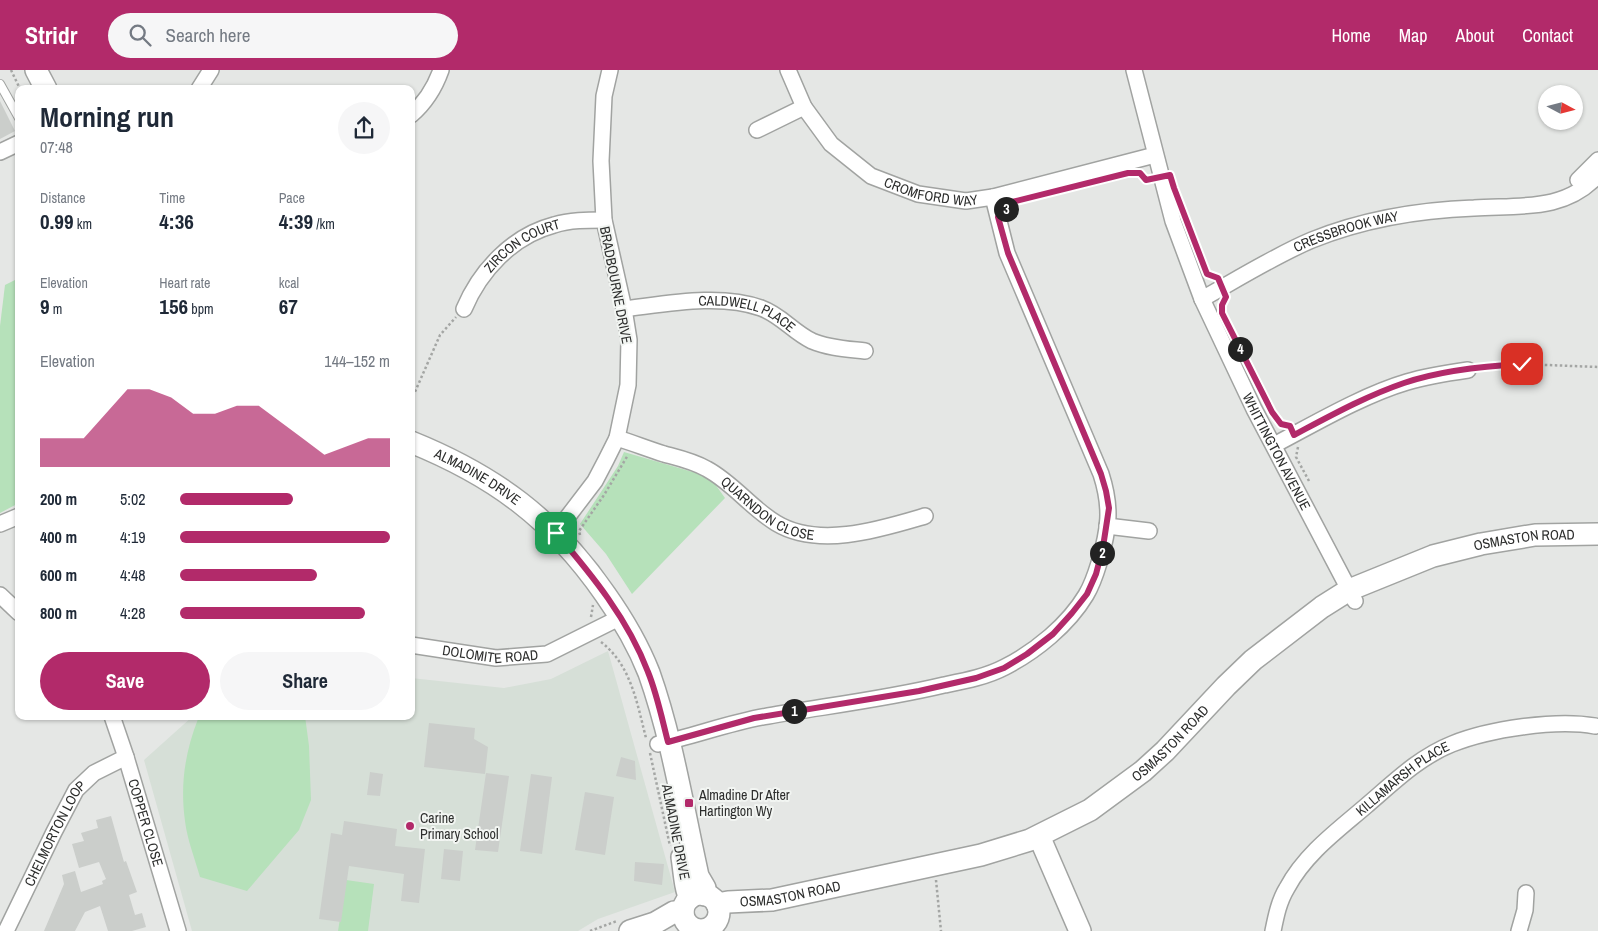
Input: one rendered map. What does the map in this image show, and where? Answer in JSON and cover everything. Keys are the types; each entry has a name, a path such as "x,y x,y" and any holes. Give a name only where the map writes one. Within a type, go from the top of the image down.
{"street":[{"path":"25,70 32,85"},
{"path":"36,70 44,85"},
{"path":"202,85 211,70"},
{"path":"415,111 420,107 437,80 441,70"},
{"name":"BRADBOURNE DRIVE","path":"553,536 595,481 617,438 628,385 629,340 604,220 601,152 604,96 610,70"},
{"name":"CROMFORD WAY","path":"788,70 804,107 831,144 871,176 918,194 966,201 993,197 1155,155"},
{"name":"WHITTINGTON AVENUE","path":"1134,70 1173,221 1202,299 1254,409 1352,596"},
{"path":"757,130 804,107"},
{"path":"0,152 15,145"},
{"name":"CRESSBROOK WAY","path":"1504,206 1544,197 1561,190 1576,182 1598,160"},
{"name":"CRESSBROOK WAY","path":"1202,299 1311,241 1349,227 1394,216 1442,209 1544,205 1584,189 1598,176"},
{"path":"663,743 754,718 919,691 976,678 1004,668 1027,654 1053,634 1087,594 1096,574 1107,526 1109,508 1106,491 1101,474 1008,253 993,197"},
{"name":"ZIRCON COURT","path":"464,309 483,273 516,242 531,233 554,225 577,220 604,220"},
{"name":"CALDWELL PLACE","path":"624,309 684,302 716,301 739,303 759,307 774,313 812,341 828,346 865,351"},
{"path":"1274,445 1296,440 1376,394 1405,382 1468,370"},
{"name":"QUARNDON CLOSE","path":"617,438 693,461 719,476 776,523 799,533 831,535 860,533 925,516"},
{"name":"ALMADINE DRIVE","path":"415,444 459,463 501,487 534,512 553,536 596,582 616,620 648,672 663,743 698,876 705,888 700,909"},
{"name":"ALMADINE DRIVE","path":"415,455 450,470 491,494 553,536"},
{"path":"0,524 15,518"},
{"path":"1107,526 1149,531"},
{"name":"OSMASTON ROAD","path":"1352,596 1432,556 1481,544 1535,535 1598,534"},
{"name":"OSMASTON ROAD","path":"668,931 700,909 743,913 767,911 986,866 1037,843 1090,810 1143,771 1165,751 1253,660 1322,607 1392,584 1432,568 1489,554 1542,546 1598,546"},
{"path":"1,598 15,610"},
{"name":"DOLOMITE ROAD","path":"415,646 496,658 546,654 616,620"},
{"name":"COPPER CLOSE","path":"113,720 178,931"},
{"name":"KILLAMARSH PLACE","path":"1273,931 1286,888 1300,868 1316,850 1417,763 1452,744 1477,736 1548,725 1574,724 1595,726"},
{"name":"CHELMORTON LOOP","path":"6,931 76,790 94,773 126,757"},
{"path":"1037,843 1068,931"},
{"path":"1037,843 1080,931"},
{"name":"OSMASTON ROAD","path":"625,926 655,923 674,912 700,909 728,902 772,900 1037,843"},
{"path":"1519,931 1525,910 1526,894"}],"lane":[{"path":"0,84 15,111"}],"path":[{"path":"10,70 18,85"},
{"path":"1134,173 1140,173 1146,180 1161,177"},
{"path":"415,392 440,335 464,309"},
{"path":"1468,370 1522,364 1598,367"},
{"path":"1272,412 1281,424 1290,426 1296,440"},
{"path":"582,540 579,531 604,495 634,444"},
{"path":"936,876 941,931"},
{"path":"590,931 625,926"}],"shaded area":[{"name":"Carine Primary School","path":"608,651 675,892 598,919 578,931 192,931 144,760 189,720 415,720 415,678 504,688 551,679"}],"green space":[{"path":"15,280 15,505 0,513 0,326 5,285"},
{"path":"624,452 710,477 725,498 632,594 606,554 580,524 618,466"},
{"path":"198,720 306,720 309,746 311,800 299,830 247,891 200,877 186,828 183,795 183,782 190,744"},
{"path":"346,880 374,884 368,931 338,931"}],"building":[{"path":"0,101 15,131 0,139"},
{"path":"429,723 475,728 474,739 488,747 485,774 424,767"},
{"path":"621,757 635,761 636,780 616,776"},
{"path":"370,772 383,774 380,796 367,795"},
{"path":"486,773 509,776 498,852 475,850"},
{"path":"531,774 552,777 542,854 520,851"},
{"path":"585,792 614,797 605,855 575,850"},
{"path":"111,816 124,862 126,861 137,892 129,895 135,915 142,913 146,927 132,931 108,931 100,906 85,912 75,931 44,931 64,884 62,875 75,871 81,892 103,884 102,881 106,879 99,862 79,868 72,844 84,841 81,833 98,828 96,820"},
{"path":"344,821 397,829 395,846 425,849 419,903 401,901 404,874 349,866 341,922 319,919 331,833 342,835"},
{"path":"444,849 463,851 460,881 441,879"},
{"path":"635,862 664,864 662,885 634,881"}],"place":[{"name":"Almadine Dr After Hartington Wy","path":"689,803"},
{"name":"Carine Primary School","path":"410,826"}],"route":[{"path":"556,533 581,561 621,617 648,672 668,742 754,718 919,691 976,678 1004,668 1027,654 1053,634 1087,594 1096,574 1103,547 1109,508 1101,474 1008,253 998,217 1005,214 1006,208 1012,202 1128,173 1140,173 1146,180 1170,175 1207,274 1218,278 1226,297 1222,305 1222,313 1272,412 1281,424 1290,426 1294,435 1337,412 1405,382 1494,366 1522,364"}]}
